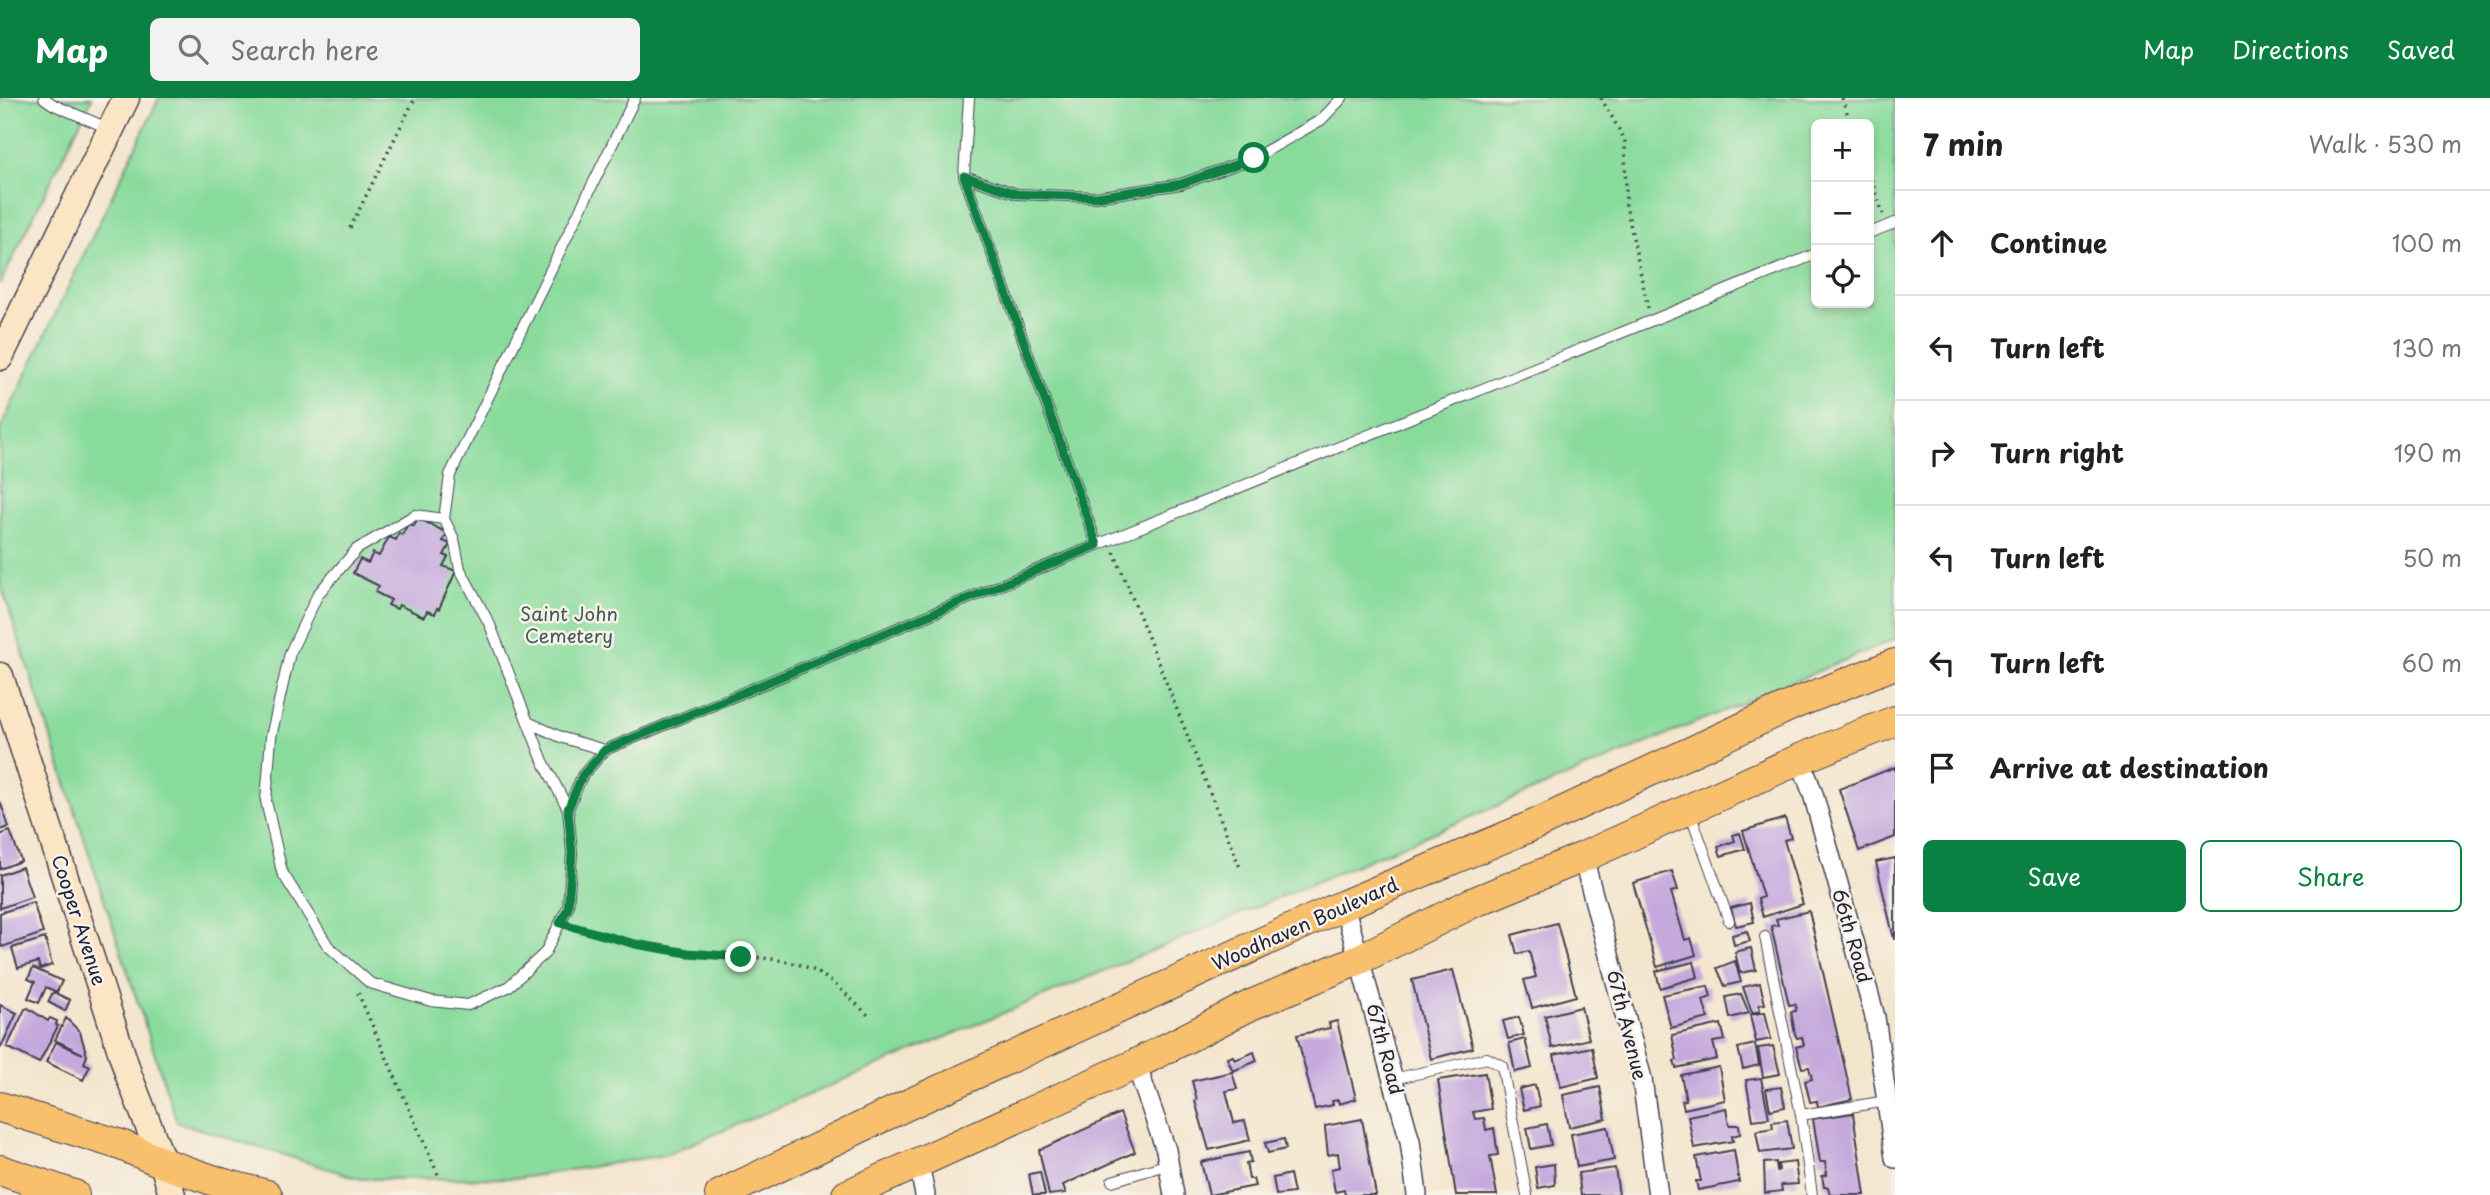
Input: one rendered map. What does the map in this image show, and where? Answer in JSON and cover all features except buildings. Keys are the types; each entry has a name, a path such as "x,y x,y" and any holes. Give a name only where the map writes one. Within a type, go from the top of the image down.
{"main road":[{"path":"0,357 126,98"},
{"name":"Woodhaven Boulevard","path":"720,1195 907,1105 1344,905 1534,825 1796,702 1895,664"},
{"name":"Cooper Avenue","path":"0,676 129,1076 163,1163 172,1195"},
{"path":"847,1195 1136,1063 1251,1005 1360,959 1472,903 1583,857 1800,759 1895,721"},
{"path":"0,1107 121,1145 163,1163 267,1195"},
{"path":"0,1170 74,1195"}],"street":[{"name":"66th Road","path":"1800,759 1813,794 1875,1017 1889,1076 1887,1101 1895,1158"},
{"name":"67th Avenue","path":"1583,857 1642,1079 1658,1195"},
{"name":"67th Road","path":"1344,905 1410,1140 1417,1195"},
{"path":"1136,1063 1166,1150 1174,1195"},
{"path":"919,1164 925,1195"}],"lane":[{"path":"444,519 415,515 357,549 318,594 290,653 271,737 266,801 282,872 328,946 370,983 431,1000 468,1005 508,987 545,953 568,908 572,853 568,809 544,761 490,625 460,569 454,539 444,519 450,475 635,98"},
{"path":"970,98 964,176 1097,545"},
{"path":"964,176 1017,194 1030,195 1096,197 1181,184 1254,158 1321,120 1342,98"},
{"path":"49,100 111,129"},
{"path":"1874,231 1891,224"},
{"path":"568,809 582,776 605,750 1097,545 1811,256"},
{"path":"530,723 563,738 605,750"},
{"path":"1688,808 1729,921"},
{"path":"1765,937 1801,1115 1812,1195"},
{"path":"1393,1079 1487,1058 1502,1066 1527,1195"},
{"path":"1801,1115 1887,1101"},
{"path":"1112,1181 1168,1164"}],"path":[{"path":"350,228 415,98"},
{"path":"1601,98 1625,140 1626,205 1651,321"},
{"path":"1842,98 1849,119"},
{"path":"1873,182 1891,224"},
{"path":"1109,541 1241,870"},
{"path":"560,923 635,944 688,953 785,962 814,971 869,1016"},
{"path":"343,959 440,1178"}],"green space":[{"path":"0,98 92,98 0,284"},
{"name":"Saint John Cemetery","path":"159,98 1895,98 1895,639 665,1155 520,1178 361,1179 177,1122 0,582 0,429"}],"route":[{"path":"741,957 688,953 635,944 560,923 568,908 572,853 568,809 582,776 605,750 1097,545 964,176 1017,194 1096,197 1181,184 1254,158"}]}
